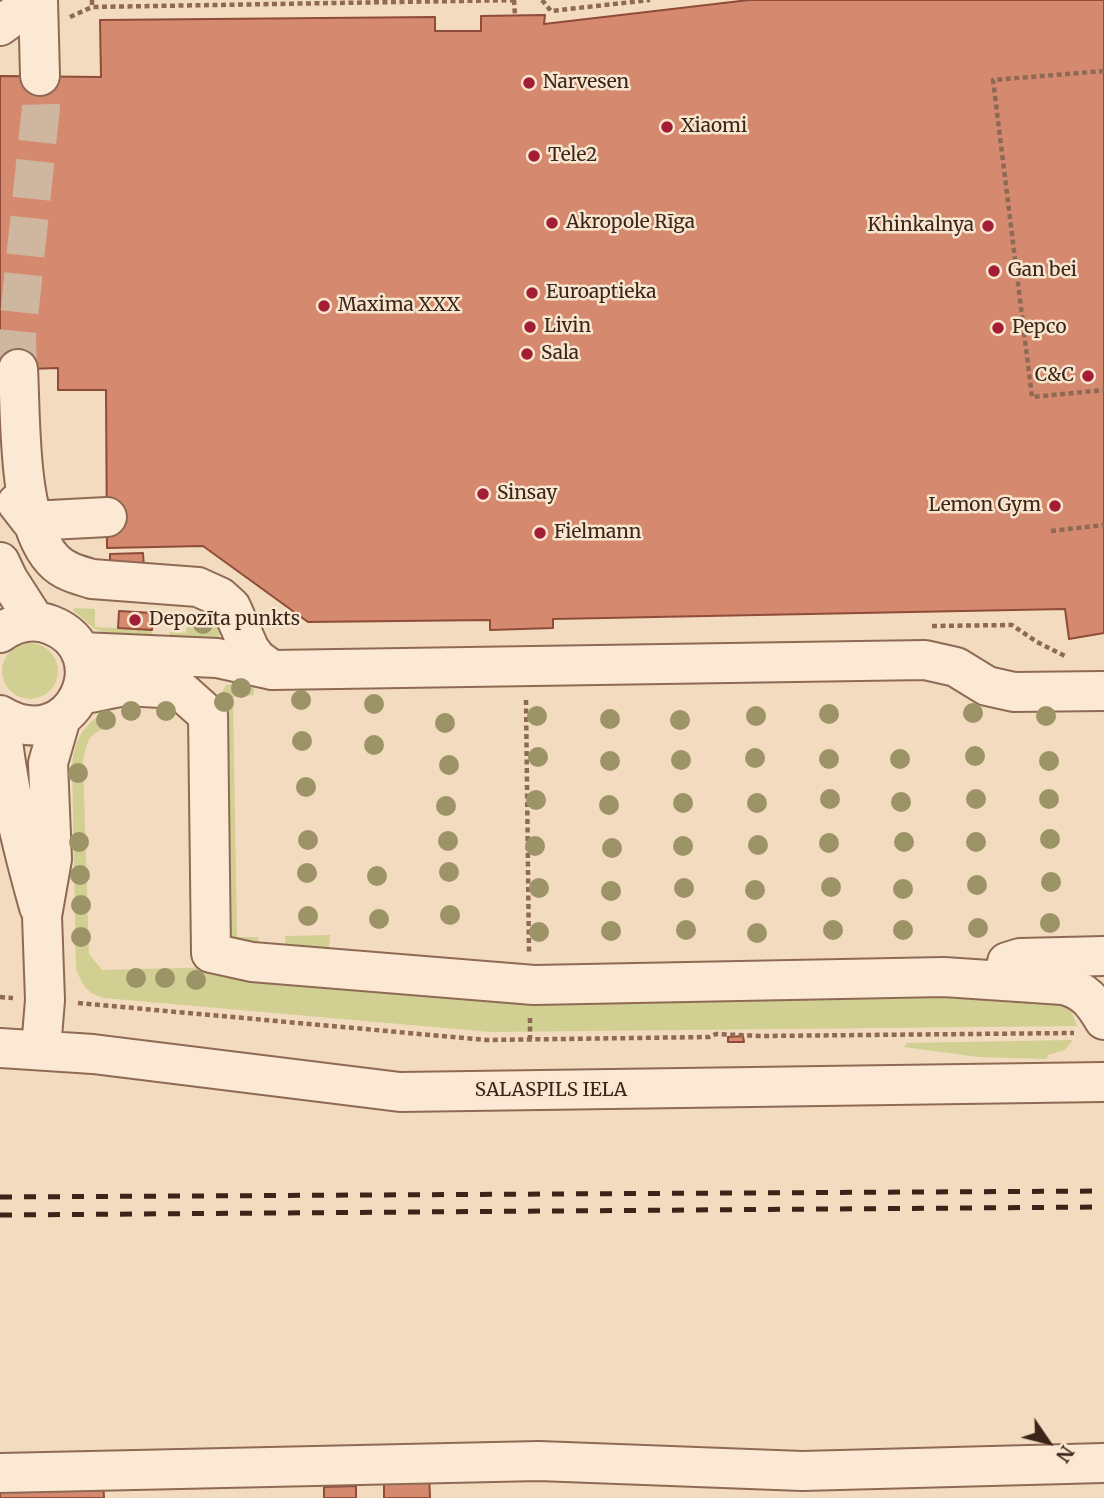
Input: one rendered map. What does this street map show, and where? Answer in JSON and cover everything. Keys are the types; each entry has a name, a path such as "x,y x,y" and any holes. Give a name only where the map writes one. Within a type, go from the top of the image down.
{"street":[{"path":"0,26 37,0"},
{"path":"37,0 40,76"},
{"path":"18,369 26,496 31,521 53,560 75,574 92,579 198,587 220,597 231,607 250,650 272,670"},
{"path":"0,465 17,504 31,521"},
{"path":"31,521 107,517"},
{"path":"0,562 8,579 18,627 62,630 73,639 85,666 85,681 48,762 52,859 42,916 45,1000 41,1049"},
{"path":"81,652 217,657 272,670 925,660 956,667 986,686 1014,692 1104,691"},
{"path":"0,715 15,724 46,725 71,707 125,686 179,689 208,715 211,953 252,962 529,984 951,977 1063,985 1076,988 1091,999 1090,1026"},
{"path":"0,715 5,765 20,843 42,916"},
{"path":"951,977 1020,958 1104,956"},
{"name":"SALASPILS IELA","path":"0,1048 41,1049 400,1092 1104,1083"},
{"path":"0,1473 539,1461 802,1471 1104,1464"}],"path":[{"path":"92,0 92,7 515,0 515,16"},
{"path":"542,0 551,11 650,0"},
{"path":"1104,71 993,80 1032,397 1104,390"},
{"path":"1051,531 1104,524"},
{"path":"526,666 530,1039"},
{"path":"0,997 486,1040 709,1037 716,1034 761,1036 1090,1026"}],"shaded area":[{"path":"95,609 95,627 152,630 151,637 108,634 95,629 73,610"},
{"path":"197,613 215,620 220,630 218,639 169,637 170,632 186,633 188,614"},
{"path":"24,643 36,643 46,647 54,655 58,671 54,687 46,695 36,699 24,699 14,695 6,687 2,677 2,665 6,655 14,647"},
{"path":"250,682 254,685 254,695 233,697 237,937 258,937 259,945 226,941 221,918 219,698 226,685"},
{"path":"107,710 114,714 115,727 100,730 91,737 83,761 89,954 102,970 217,967 1053,992 1070,1007 1077,1026 490,1032 104,998 86,988 76,969 72,764 82,732"},
{"path":"330,935 329,949 326,952 290,948 286,945 285,936"},
{"path":"1073,1040 1065,1050 1048,1055 1047,1059 979,1057 904,1047 907,1043"}],"building":[{"name":"Akropole Rīga","path":"749,0 1104,0 1104,633 1069,639 1065,609 553,619 553,628 490,630 490,620 308,622 203,546 107,548 106,390 58,390 58,368 0,370 0,76 101,77 100,20 435,17 435,31 481,31 481,16 545,15 544,24"},
{"name":"Depozīta punkts","path":"143,553 144,568 110,569 110,554"},
{"name":"Depozīta punkts","path":"119,611 153,613 152,630 118,628"},
{"path":"743,1036 744,1042 728,1042 728,1037"},
{"path":"429,1473 430,1498 384,1498 384,1475"},
{"path":"103,1479 104,1498 0,1498 0,1481"},
{"path":"356,1486 356,1498 324,1498 324,1487"}],"tunnel":[{"path":"18,369 17,336 41,107 40,76"}],"railway":[{"path":"0,1197 1104,1191"},
{"path":"0,1215 1104,1207"}],"place":[{"name":"Narvesen","path":"529,83"},
{"name":"Xiaomi","path":"667,127"},
{"name":"Tele2","path":"534,156"},
{"name":"Akropole Rīga","path":"552,223"},
{"name":"Khinkalnya","path":"988,226"},
{"name":"Gan bei","path":"994,271"},
{"name":"Euroaptieka","path":"532,293"},
{"name":"Maxima XXX","path":"324,306"},
{"name":"Livin","path":"530,327"},
{"name":"Pepco","path":"998,328"},
{"name":"Sala","path":"527,354"},
{"name":"C&C","path":"1088,376"},
{"name":"Sinsay","path":"483,494"},
{"name":"Lemon Gym","path":"1055,506"},
{"name":"Fielmann","path":"540,533"},
{"name":"Depozīta punkts","path":"135,620"}]}
